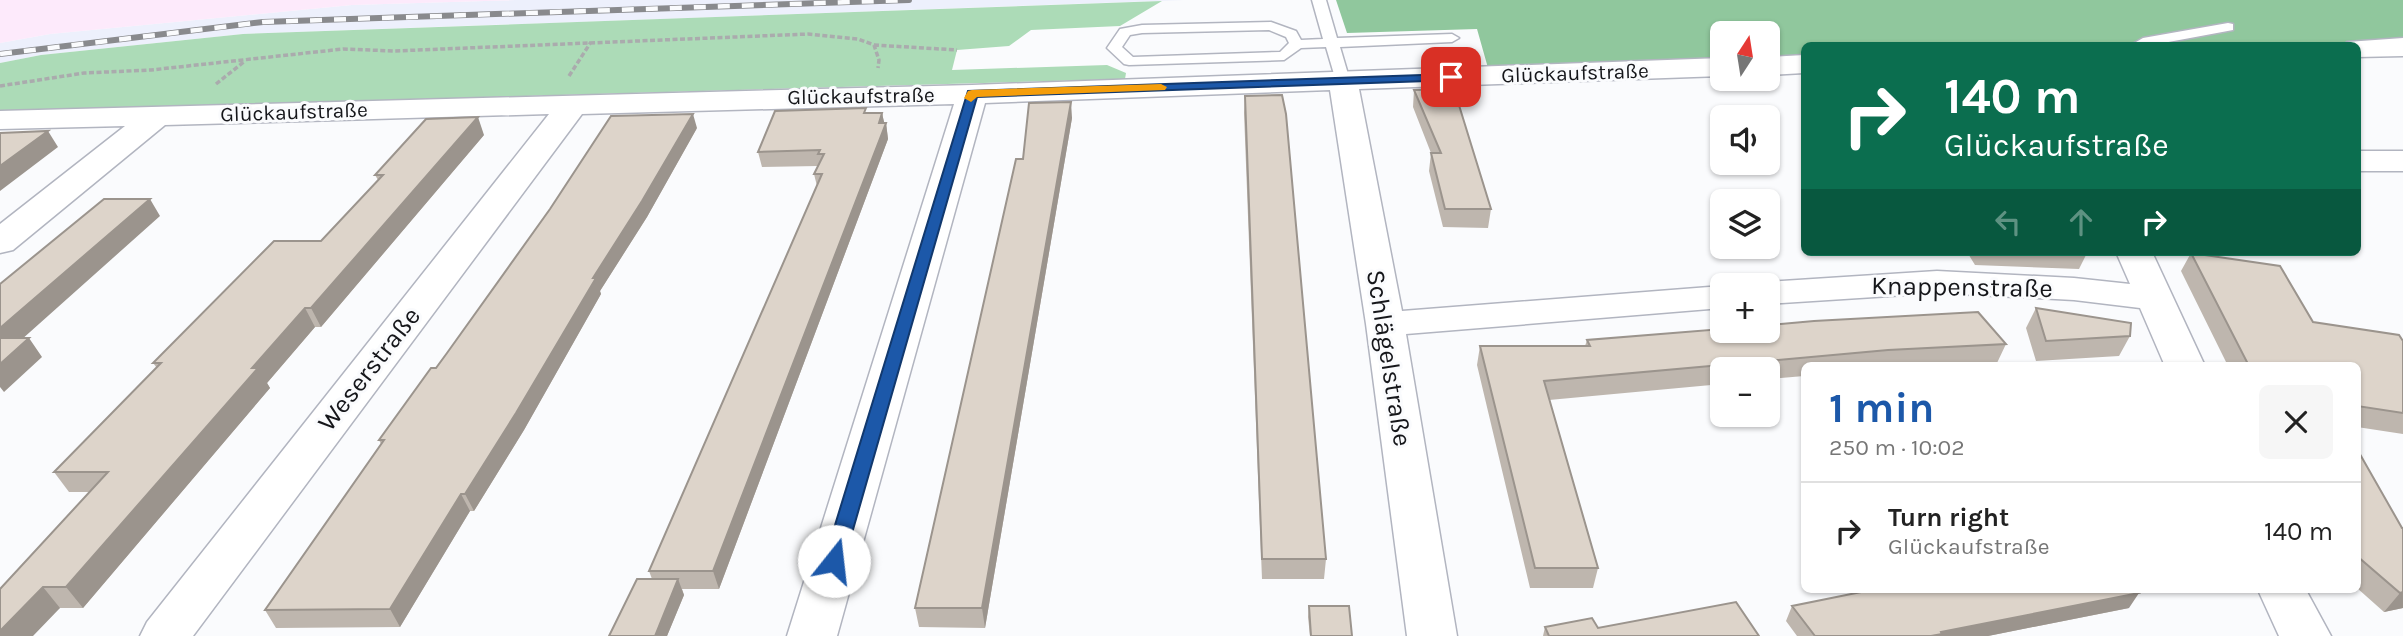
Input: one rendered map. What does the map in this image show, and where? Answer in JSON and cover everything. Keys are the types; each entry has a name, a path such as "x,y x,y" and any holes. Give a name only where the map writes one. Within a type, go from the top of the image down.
{"street":[{"path":"2361,48 2403,47"},
{"name":"Glückaufstraße","path":"0,120 972,94 1338,63 1710,67"},
{"name":"Schlägelstraße","path":"1338,63 1385,324 1432,636"},
{"path":"1780,65 1801,64"},
{"path":"812,636 972,94"},
{"name":"Weserstraße","path":"164,636 563,103"},
{"path":"0,242 157,116"},
{"path":"2361,161 2403,161"},
{"path":"2136,256 2183,362"},
{"name":"Knappenstraße","path":"1780,292 1937,282 2074,289 2156,299"},
{"path":"1385,324 1710,298"},
{"path":"2283,593 2294,618 2306,636"}],"lane":[{"path":"1319,0 1338,63"},
{"path":"1297,44 1283,56 1129,61 1115,48 1125,32 1142,29 1271,26 1292,34 1297,44 1338,63 1451,38"},
{"path":"2143,42 2228,27"}],"path":[{"path":"0,86 85,73 151,70 344,49 394,51 808,34 858,39 874,45 957,50"},
{"path":"563,103 591,41"},
{"path":"873,96 879,60 874,45"}],"shaded area":[{"path":"0,0 516,0 352,5 50,34 0,43"},
{"path":"516,0 1184,0 243,34 41,55 0,63 0,43 50,34 352,5"}],"green space":[{"path":"1336,0 2403,0 2403,42 2361,43 1801,42 1801,59 1780,60 1780,21 1710,21 1710,62 1488,68 1477,29 1347,33"},
{"path":"1162,1 1120,26 1031,30 1009,46 957,50 952,70 1107,65 1126,73 1125,79 0,111 0,63 41,55 243,34"}],"building":[{"path":"1454,89 1491,209 1445,209 1431,153 1441,153 1414,90"},
{"path":"1282,95 1286,114 1326,559 1262,559 1245,96"},
{"path":"1071,102 982,608 915,608 1016,159 1023,159 1029,103"},
{"path":"866,108 864,113 882,113 879,123 886,123 713,571 649,571 822,174 814,174 824,154 818,154 820,150 758,152 775,111"},
{"path":"693,114 593,278 596,278 516,413 465,494 461,494 390,609 265,610 384,440 379,440 431,368 436,368 447,353 550,209 611,116"},
{"path":"478,117 311,308 305,308 252,368 258,368 66,587 43,587 0,631 0,589 108,472 54,472 161,363 153,363 274,241 321,241 383,175 375,175 426,119"},
{"path":"48,131 0,166 0,133"},
{"path":"104,199 150,199 0,328 0,284"},
{"path":"2193,256 2212,256 2280,266 2313,322 2399,335 2403,341 2403,413 2361,407 2361,362 2247,362"},
{"path":"2036,308 2131,323 2130,336 2046,341"},
{"path":"1978,312 2006,344 1888,350 1780,360 1780,357 1710,357 1710,366 1544,381 1598,568 1535,568 1480,346 1590,346 1587,340 1710,330 1710,343 1780,343 1780,324"},
{"path":"0,338 29,338 0,364"},
{"path":"2361,456 2403,528 2403,592 2400,593 2361,559"},
{"path":"637,579 678,579 655,636 609,636"},
{"path":"1856,593 2139,593 1931,636 1815,636 1792,606"},
{"path":"1736,602 1759,636 1549,636 1545,627 1592,618 1598,628"},
{"path":"1309,606 1349,606 1352,636 1311,636"}],"railway":[{"path":"0,54 263,22 909,0"}],"slow traffic":[{"path":"971,98 972,94 1161,87"}],"route":[{"path":"834,561 972,94 1451,77"}]}
